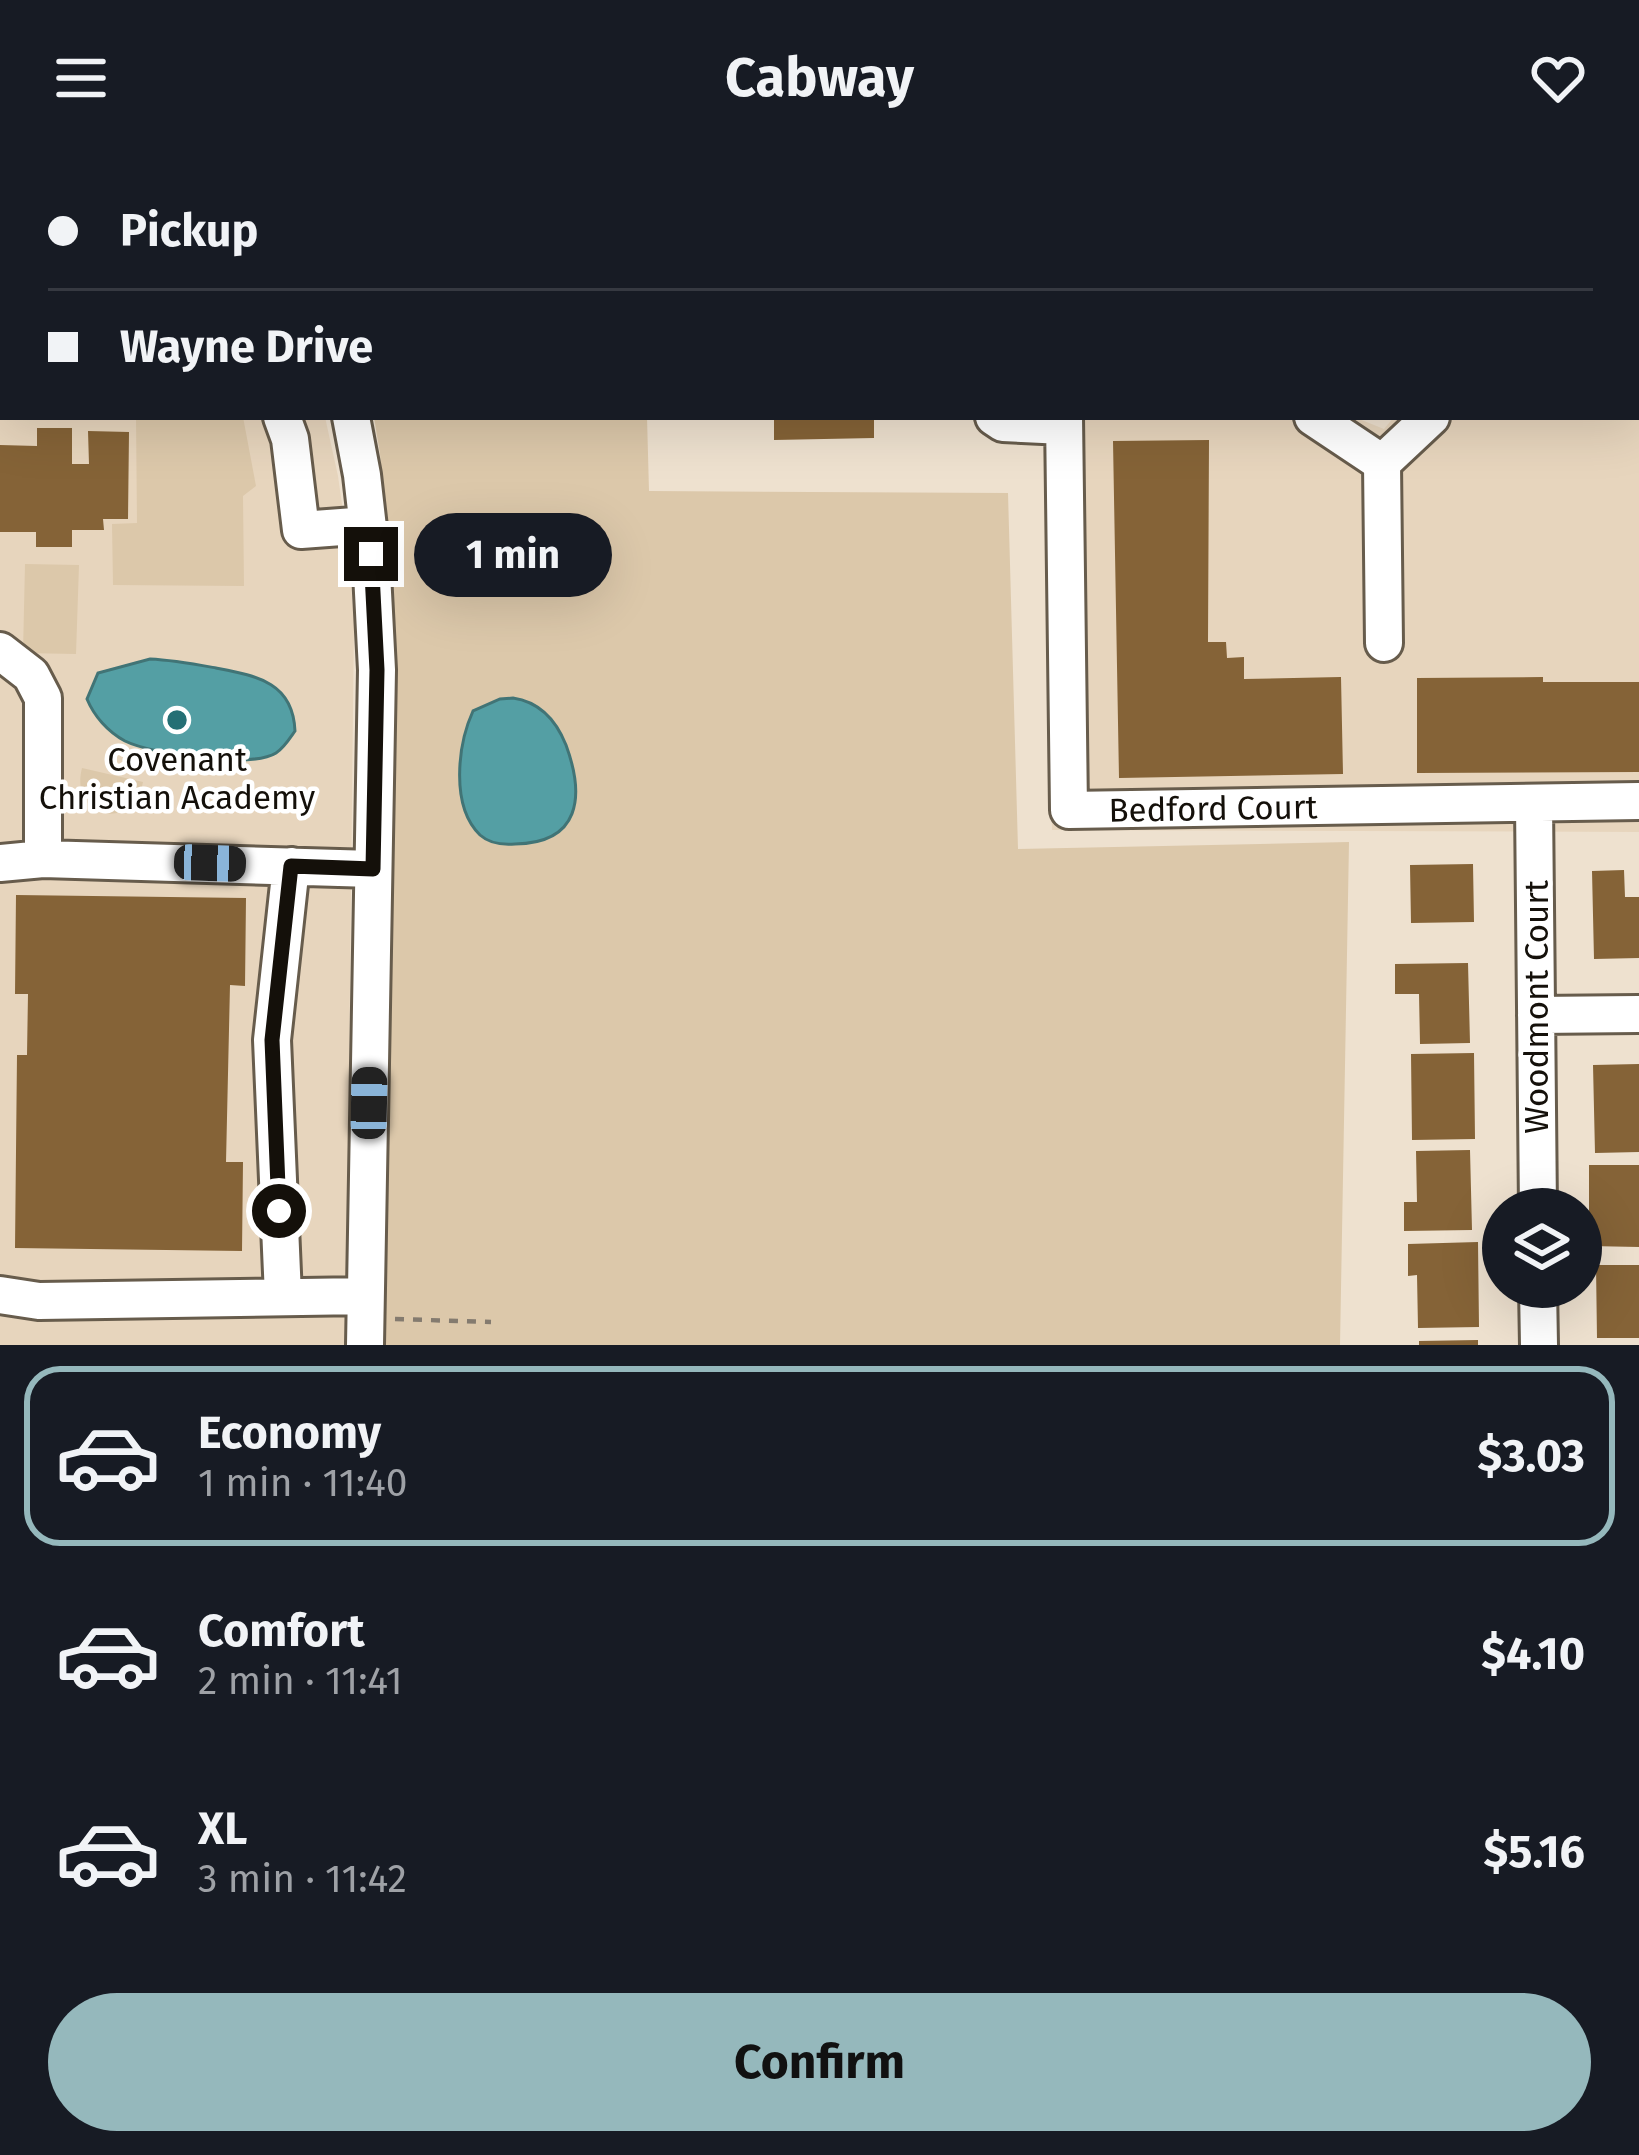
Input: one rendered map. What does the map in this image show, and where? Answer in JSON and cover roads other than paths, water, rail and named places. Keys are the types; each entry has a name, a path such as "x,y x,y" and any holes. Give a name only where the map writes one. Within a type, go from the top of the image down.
{"street":[{"path":"283,420 290,439 301,530 368,525"},
{"path":"0,1295 39,1301 283,1296 366,1320 377,670 368,525 351,420"},
{"path":"998,420 1064,422"},
{"path":"1318,420 1382,463"},
{"path":"1384,643 1382,463 1428,420"},
{"name":"Bedford Court","path":"1064,422 1069,810 1534,804"},
{"path":"0,651 31,675 43,698 43,859"},
{"path":"1534,804 1639,801"},
{"name":"Woodmont Court","path":"1534,804 1538,1188"},
{"path":"0,862 43,859 373,869"},
{"path":"283,1296 272,1040 291,866"},
{"path":"1536,1015 1639,1014"},
{"path":"1538,1308 1539,1345"}],"water":[{"path":"150,659 231,671 270,684 288,702 295,731 276,753 246,760 178,755 125,741 102,723 87,699 98,673"},
{"path":"513,698 539,708 557,728 572,764 575,799 565,826 553,835 537,842 506,844 484,838 470,823 460,774 473,711"}],"place":[{"name":"Covenant Christian Academy","path":"177,720"}]}
